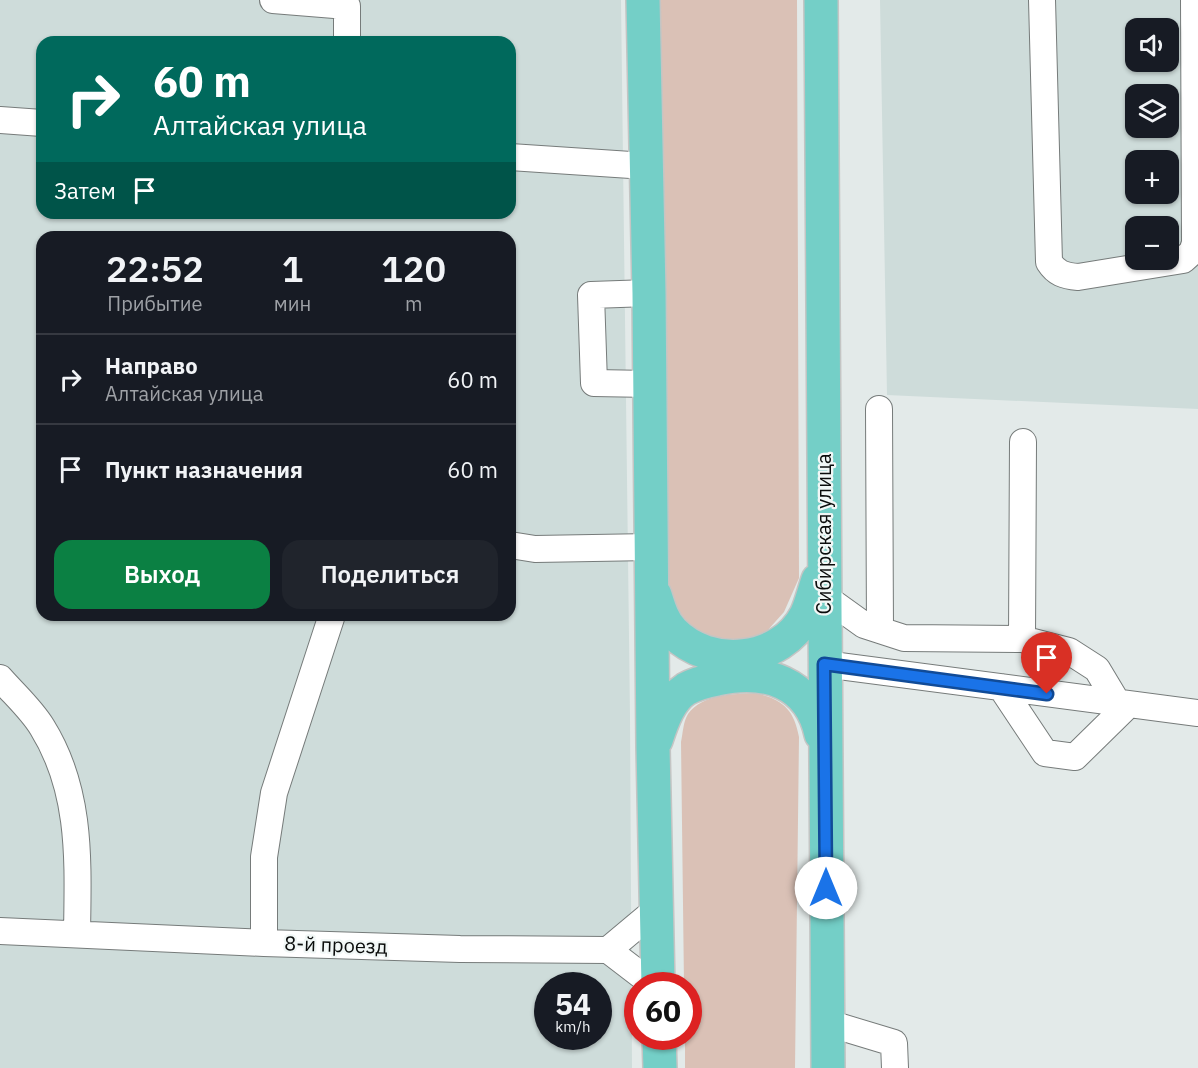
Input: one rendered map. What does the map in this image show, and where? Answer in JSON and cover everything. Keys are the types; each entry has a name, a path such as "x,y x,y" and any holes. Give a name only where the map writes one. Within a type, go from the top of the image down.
{"main road":[{"path":"643,0 657,972"},
{"name":"Сибирская улица","path":"821,0 824,748 828,1068"},
{"path":"651,585 662,616 673,632 696,649 716,655 739,657 758,653 776,645 793,632 806,615 825,558"},
{"path":"653,747 669,709 675,699 686,689 706,681 747,675 774,679 804,698 818,717 824,748"},
{"path":"660,1050 660,1068"}],"street":[{"path":"273,0 347,6 347,36"},
{"path":"1042,0 1049,262 1054,270 1066,276 1078,277 1183,260 1192,252 1195,243 1194,0"},
{"path":"0,120 36,123"},
{"path":"516,157 646,166"},
{"path":"649,292 591,295 594,383 650,384"},
{"path":"879,409 880,630"},
{"path":"1022,639 1023,442"},
{"path":"516,546 535,549 651,547"},
{"path":"825,597 864,625 904,638 1022,639 1069,651 1097,669 1123,705"},
{"path":"264,943 264,857 274,793 330,621"},
{"path":"824,664 1196,714"},
{"path":"0,678 41,726 55,750 68,790 75,818 78,847 77,934"},
{"path":"1001,687 1046,753 1075,757 1123,705"},
{"path":"638,972 608,950 657,909"},
{"name":"8-й проезд","path":"0,931 264,943 460,949 608,950"},
{"path":"828,1023 894,1043 895,1068"}],"shaded area":[{"path":"0,0 621,0 631,972 624,972 624,1050 632,1050 632,1068 0,1068"},
{"path":"660,0 797,0 799,578 784,612 767,631 745,640 726,643 693,630 668,596"},
{"path":"880,0 1198,0 1198,409 887,395"},
{"path":"755,693 779,702 794,719 799,737 795,1068 685,1068 685,1050 702,1050 702,972 684,972 681,742 685,720 694,707 719,696"}],"route":[{"path":"826,888 824,664 1047,694"}]}
